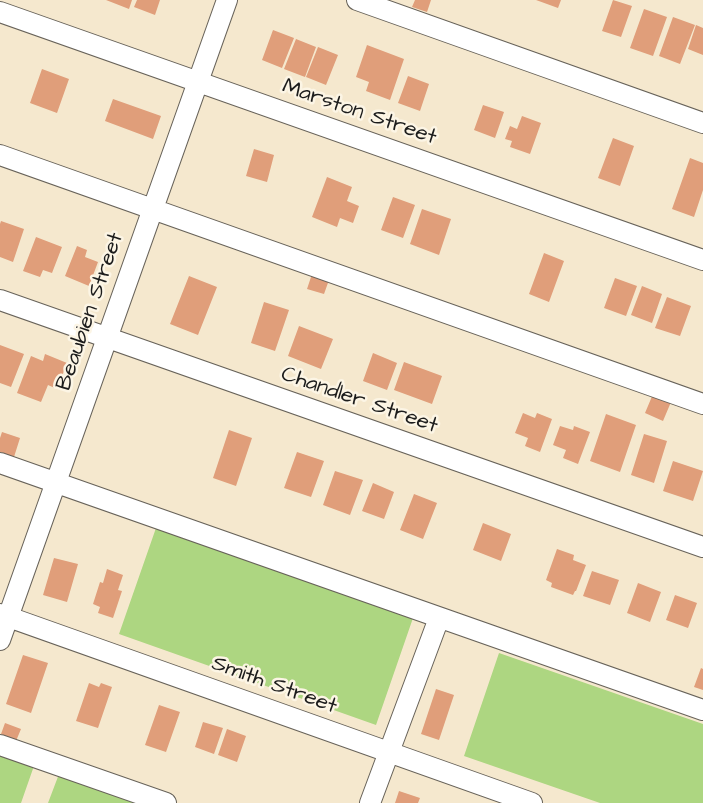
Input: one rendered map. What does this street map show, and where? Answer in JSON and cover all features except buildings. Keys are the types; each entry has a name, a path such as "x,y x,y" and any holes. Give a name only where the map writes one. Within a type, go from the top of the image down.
{"street":[{"name":"Beaubien Street","path":"0,640 4,616 56,483 227,0"},
{"path":"357,0 703,123"},
{"name":"Marston Street","path":"0,12 703,260"},
{"path":"0,155 703,404"},
{"name":"Chandler Street","path":"0,300 703,548"},
{"path":"0,463 703,710"},
{"name":"Smith Street","path":"4,616 532,803"},
{"path":"370,803 439,618"},
{"path":"0,745 166,803"}],"green space":[{"path":"156,528 413,618 376,725 119,634"},
{"path":"499,653 703,724 703,803 600,803 464,756"},
{"path":"0,751 35,763 21,803 0,803"},
{"path":"59,774 140,803 48,803"}]}
